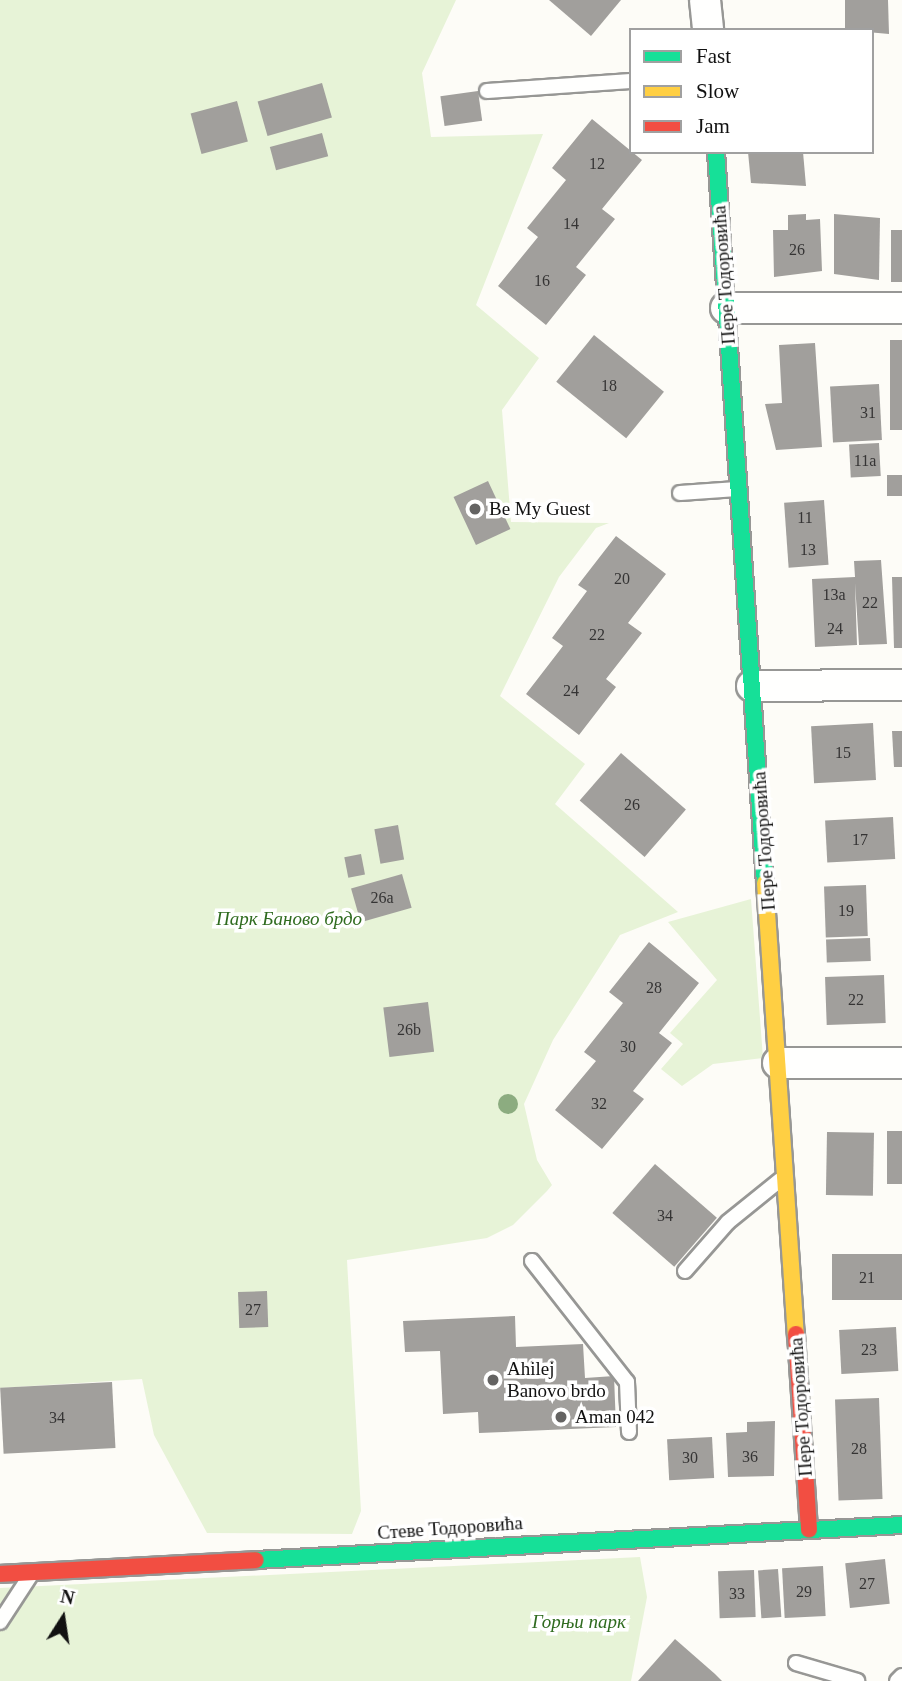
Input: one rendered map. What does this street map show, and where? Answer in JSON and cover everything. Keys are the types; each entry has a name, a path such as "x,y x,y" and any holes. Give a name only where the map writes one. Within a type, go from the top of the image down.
{"street":[{"path":"705,0 708,28"},
{"name":"Пере Тодоровића","path":"716,154 809,1530"},
{"path":"726,309 902,308"},
{"path":"752,685 902,685"},
{"path":"778,1063 902,1063"},
{"name":"Стеве Тодоровића","path":"0,1574 902,1525"}],"lane":[{"path":"487,90 629,81"},
{"path":"680,493 738,489"},
{"path":"685,1271 728,1222 784,1177"},
{"path":"532,1261 627,1382 629,1432"},
{"path":"0,1622 33,1572"},
{"path":"796,1663 857,1681"},
{"path":"897,1681 902,1675"}],"green space":[{"name":"Парк Баново брдо","path":"0,0 456,0 422,73 431,137 543,134 476,305 539,358 502,410 511,522 609,523 596,528 559,577 500,696 585,764 555,804 678,912 620,935 553,1040 524,1104 537,1160 552,1185 547,1191 513,1225 487,1238 347,1260 361,1511 352,1534 207,1533 154,1435 142,1379 0,1388"},
{"path":"751,899 763,1058 713,1064 682,1086 661,1069 683,1044 670,1033 717,980 668,922"},
{"name":"Горњи парк","path":"640,1557 647,1597 631,1681 0,1681 0,1588"}],"building":[{"path":"549,0 621,0 591,36"},
{"path":"845,0 888,0 889,34 874,33 874,28 845,28"},
{"path":"322,83 332,118 268,136 258,101"},
{"path":"478,91 482,121 445,126 440,96"},
{"path":"237,101 248,142 202,154 191,113"},
{"path":"592,119 629,149 629,154 635,154 642,160 602,209 615,219 576,267 586,275 546,325 498,286 538,237 527,228 566,180 552,168"},
{"path":"322,133 328,156 276,170 270,147"},
{"path":"748,154 803,154 806,186 751,183"},
{"path":"806,214 806,220 820,219 822,271 774,277 773,230 788,230 788,215"},
{"path":"834,214 880,218 879,280 834,274"},
{"path":"891,230 902,230 902,282 891,282"},
{"path":"594,335 664,392 626,438 556,382"},
{"path":"890,340 902,340 902,430 890,430"},
{"path":"815,343 822,447 776,450 765,404 782,403 779,345"},
{"path":"879,384 882,440 833,442 830,387"},
{"path":"879,443 881,476 851,478 849,445"},
{"path":"887,475 902,475 902,496 887,496"},
{"path":"488,481 510,529 476,545 454,497"},
{"path":"824,500 829,565 789,568 784,503"},
{"path":"616,536 666,574 628,623 642,633 606,679 616,687 579,735 526,694 563,646 552,638 587,591 578,585"},
{"path":"881,560 887,644 859,645 855,583 857,645 815,647 812,579 855,577 854,561"},
{"path":"892,577 902,577 902,648 894,648"},
{"path":"873,723 876,780 814,783 811,726"},
{"path":"892,731 902,731 902,767 894,767"},
{"path":"621,753 686,809 645,857 580,801"},
{"path":"893,817 895,859 827,863 825,821"},
{"path":"398,825 404,859 380,864 374,829"},
{"path":"361,854 365,875 348,878 344,857"},
{"path":"402,874 412,908 361,922 351,889"},
{"path":"866,885 868,936 826,937 824,886"},
{"path":"870,938 871,961 827,963 826,940"},
{"path":"649,942 699,983 659,1033 672,1043 633,1091 644,1099 602,1149 555,1110 596,1061 584,1052 623,1003 609,992"},
{"path":"884,975 886,1023 827,1025 825,977"},
{"path":"428,1002 434,1052 389,1057 383,1007"},
{"path":"887,1131 902,1131 902,1184 887,1184"},
{"path":"827,1132 874,1133 873,1196 826,1195"},
{"path":"655,1164 717,1218 674,1267 612,1213"},
{"path":"832,1254 902,1254 902,1300 832,1300"},
{"path":"267,1291 268,1327 239,1328 238,1292"},
{"path":"515,1316 516,1347 583,1344 585,1378 614,1376 616,1427 479,1433 478,1412 443,1414 440,1351 405,1352 403,1321"},
{"path":"896,1327 898,1371 841,1374 839,1330"},
{"path":"112,1382 115,1448 4,1454 0,1388"},
{"path":"879,1398 883,1499 839,1500 835,1400"},
{"path":"775,1421 774,1476 728,1477 726,1433 747,1432 747,1422"},
{"path":"712,1437 714,1478 669,1480 667,1439"},
{"path":"885,1559 890,1604 850,1608 845,1563"},
{"path":"823,1566 826,1616 785,1618 782,1568"},
{"path":"778,1569 781,1617 761,1618 758,1570"},
{"path":"754,1570 756,1617 720,1618 718,1571"},
{"path":"675,1639 715,1674 722,1681 638,1681"}],"traffic: fast":[{"path":"716,154 765,883"},
{"path":"256,1560 902,1525"}],"traffic: slow":[{"path":"765,883 796,1334"}],"traffic: jam":[{"path":"796,1334 809,1530"},
{"path":"0,1574 256,1560"}],"place":[{"name":"Be My Guest","path":"475,509"},
{"name":"Ahilej Banovo brdo","path":"493,1380"},
{"name":"Aman 042","path":"561,1417"}]}
